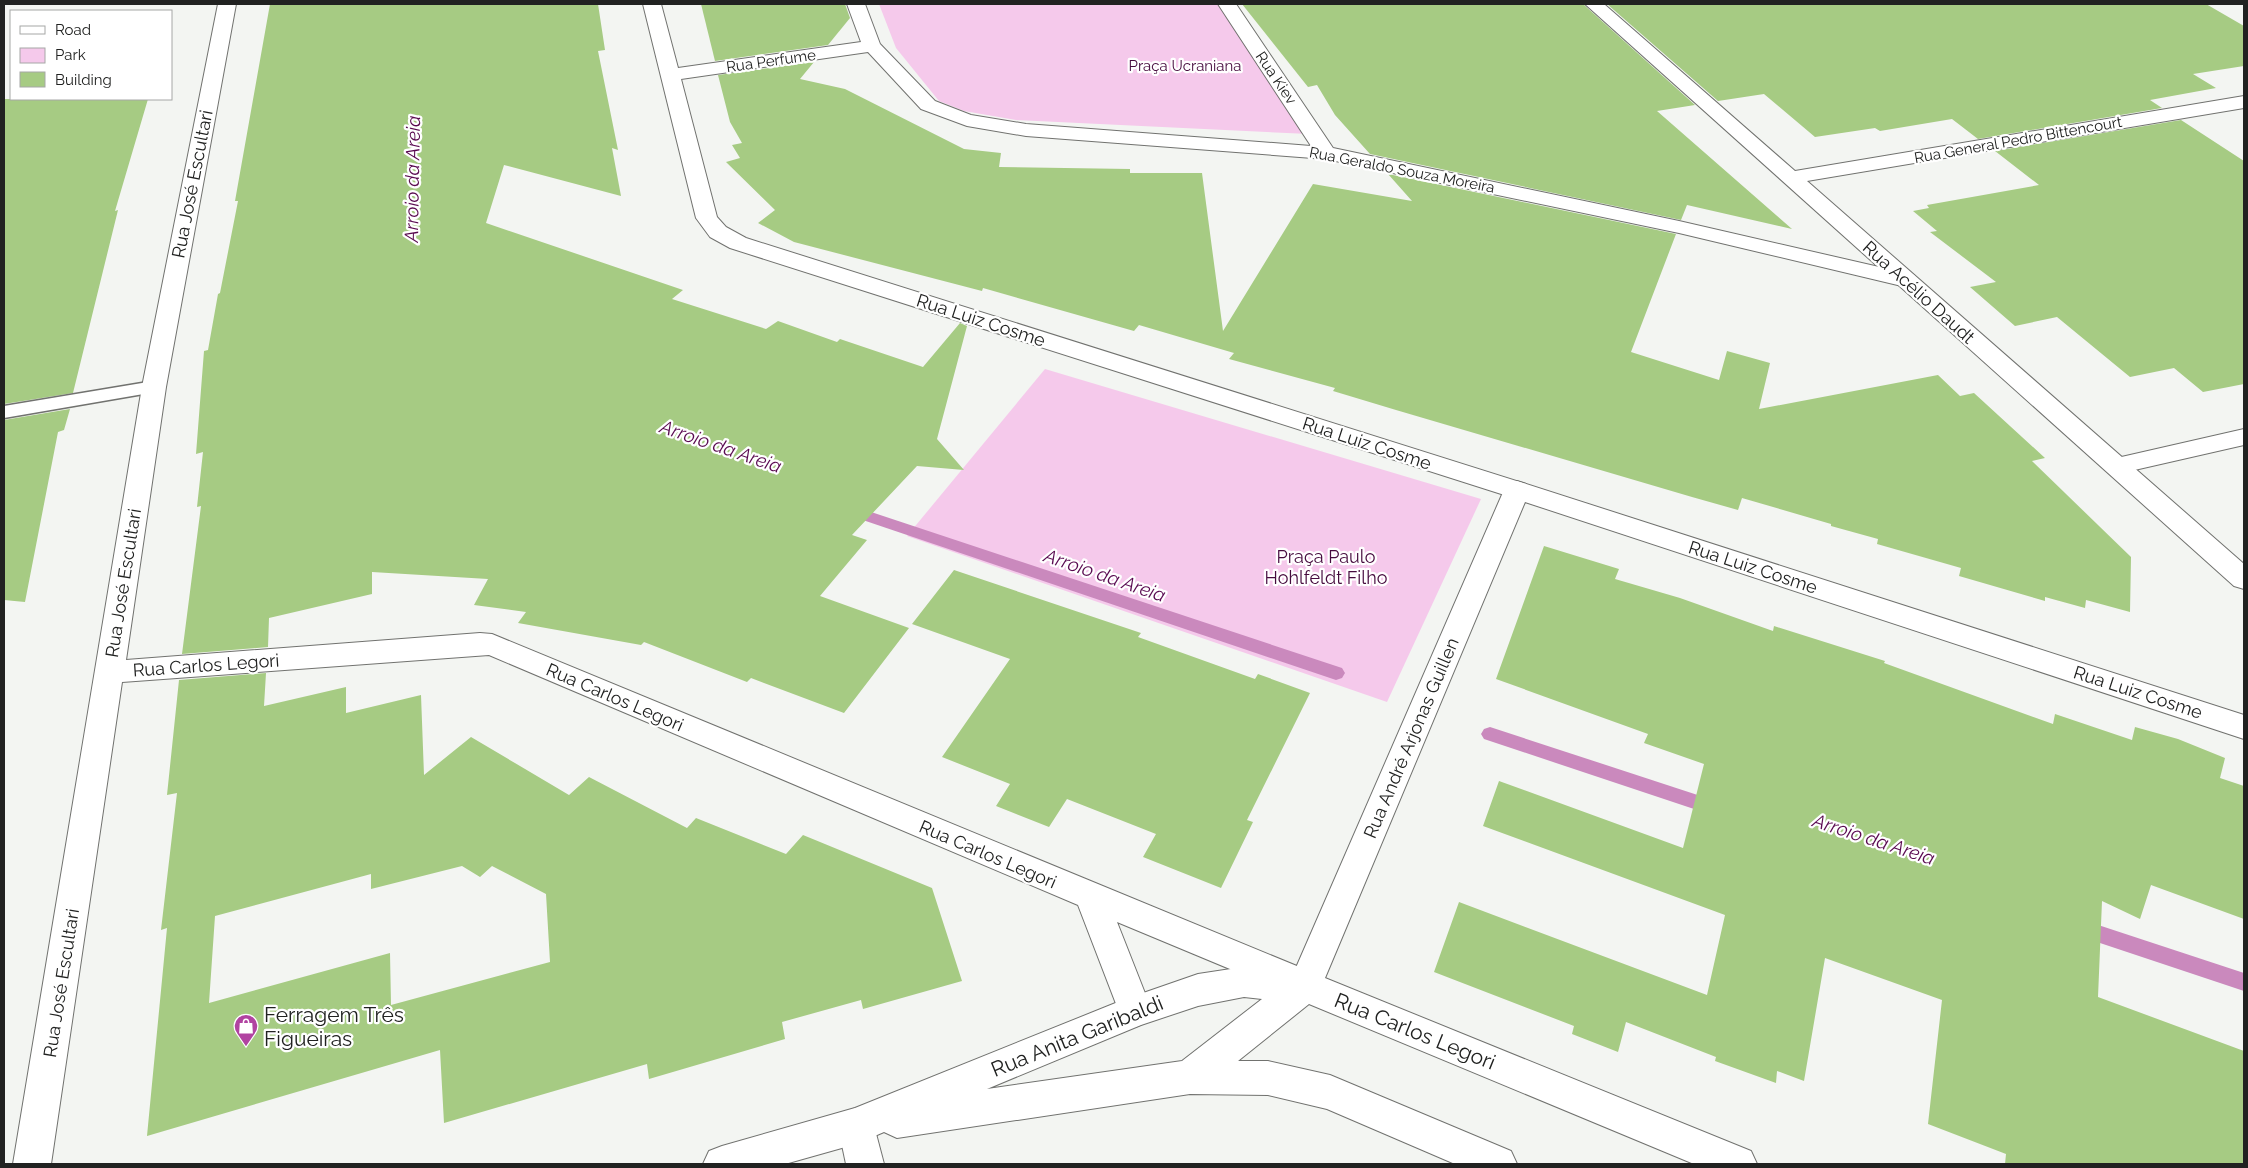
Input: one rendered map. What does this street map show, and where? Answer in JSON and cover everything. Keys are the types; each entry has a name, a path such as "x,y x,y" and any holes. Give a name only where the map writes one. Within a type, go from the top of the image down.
{"street":[{"name":"Rua José Escultari","path":"32,1164 154,387 227,4"},
{"name":"Rua Luiz Cosme","path":"652,4 707,218 718,232 738,243 1517,490 2244,727"},
{"name":"Rua Geraldo Souza Moreira","path":"856,4 872,46 928,105 966,120 1026,130 1326,153 1679,227 1906,280"},
{"name":"Rua Kiev","path":"1227,4 1326,153"},
{"name":"Rua Acélio Daudt","path":"1594,4 2244,579"},
{"name":"Rua Perfume","path":"671,75 872,46"},
{"name":"Rua General Pedro Bittencourt","path":"1791,178 2244,102"},
{"path":"2116,466 2244,436"},
{"name":"Rua André Arjonas Guillen","path":"1305,986 1517,490"},
{"name":"Rua Carlos Legori","path":"110,672 480,644 492,645 1091,897 1738,1164"},
{"path":"1091,897 1135,1011"},
{"name":"Rua Anita Garibaldi","path":"722,1164 856,1126 1135,1011 1198,990 1244,982 1305,986"},
{"path":"1190,1077 1305,986"},
{"path":"1190,1077 1268,1078 1330,1092 1498,1164"},
{"name":"Rua Anita Garibaldi","path":"856,1126 1190,1077"},
{"path":"856,1126 865,1164"}],"lane":[{"path":"4,412 154,387"}],"green space":[{"name":"Praça Ucraniana","path":"879,4 1220,4 1309,134 1016,120 964,111 939,101 896,48"},
{"name":"Praça Paulo Hohlfeldt Filho","path":"1045,369 1481,499 1387,702 907,536"}],"building":[{"path":"270,4 598,4 605,50 598,51 618,150 612,148 621,196 504,165 486,223 683,290 672,299 766,329 778,321 837,342 840,339 923,367 960,323 967,326 937,439 964,470 917,466 852,535 867,540 820,596 909,628 844,713 751,678 747,682 644,642 641,645 518,623 526,612 474,605 488,579 372,572 372,594 269,618 268,647 182,654 201,506 197,507 203,452 196,454 204,351 208,350 238,201 235,201"},
{"path":"701,4 845,4 850,18 828,45 715,61"},
{"path":"1242,4 1583,4 1695,105 1657,111 1792,229 1687,205 1681,220 1370,154 1335,115 1317,85 1308,87"},
{"path":"1607,4 2206,4 2244,26 2244,66 2193,74 2216,88 2150,100 2162,108 1978,139 1952,119 1880,131 1875,128 1815,137 1764,94 1718,101"},
{"path":"814,62 800,79 845,89 964,149 1001,153 999,167 1130,169 1130,173 1202,173 1223,331 1313,184 1412,201 1388,174 1676,234 1631,352 1719,380 1727,351 1770,363 1759,409 1938,375 1960,396 1974,393 2045,458 2032,461 2131,557 2130,612 2086,600 2085,608 2045,597 2045,601 1959,576 1961,568 1877,544 1878,539 1831,526 1831,524 1742,498 1738,510 1692,497 1333,391 1335,388 1229,359 1234,353 1139,325 1134,331 983,288 982,291 794,242 758,223 775,210 726,162 740,158 732,145 742,143 730,122 718,75"},
{"path":"4,99 148,100 115,211 118,210 73,393 4,404"},
{"path":"2181,120 2244,161 2244,384 2203,392 2174,368 2130,377 2057,317 2015,326 1970,287 1996,282 1930,232 1937,231 1913,211 1929,208 1927,205 2039,185 1995,151"},
{"path":"70,409 64,430 58,432 25,602 4,600 4,420"},
{"path":"1544,546 1619,569 1615,579 1680,598 1773,631 1774,626 1885,661 1884,663 2053,724 2055,714 2132,740 2135,727 2178,739 2225,758 2220,778 2244,786 2244,919 2151,885 2140,919 2102,901 2098,997 2244,1051 2244,1164 2005,1164 2006,1154 1928,1124 1942,1000 1825,958 1804,1081 1777,1071 1776,1083 1715,1061 1716,1057 1626,1022 1618,1052 1572,1034 1574,1026 1434,972 1459,902 1707,995 1725,915 1483,826 1499,781 1683,848 1704,764 1644,743 1648,734 1496,679"},
{"path":"954,570 1141,633 1138,637 1255,679 1258,674 1310,693 1247,820 1253,822 1221,888 1143,857 1156,834 1067,799 1049,827 996,806 1010,784 942,757 1010,659 912,624"},
{"path":"266,673 264,706 346,687 346,713 421,695 424,775 471,737 569,795 589,777 687,828 696,818 786,854 803,835 932,888 962,981 863,1009 861,1000 782,1022 785,1039 649,1079 647,1064 444,1123 440,1050 147,1136 167,928 161,930 177,793 167,795 179,680","holes":["462,866 480,877 492,866 546,894 550,962 391,1005 390,953 209,1003 215,916 371,874 371,889"]}],"waterway":[{"name":"Arroio da Areia","path":"850,510 1336,673"},
{"name":"Arroio da Areia","path":"1490,734 1715,808"},
{"name":"Arroio da Areia","path":"2080,928 2244,982"}],"place":[{"name":"Ferragem Três Figueiras","path":"246,1047"}]}
